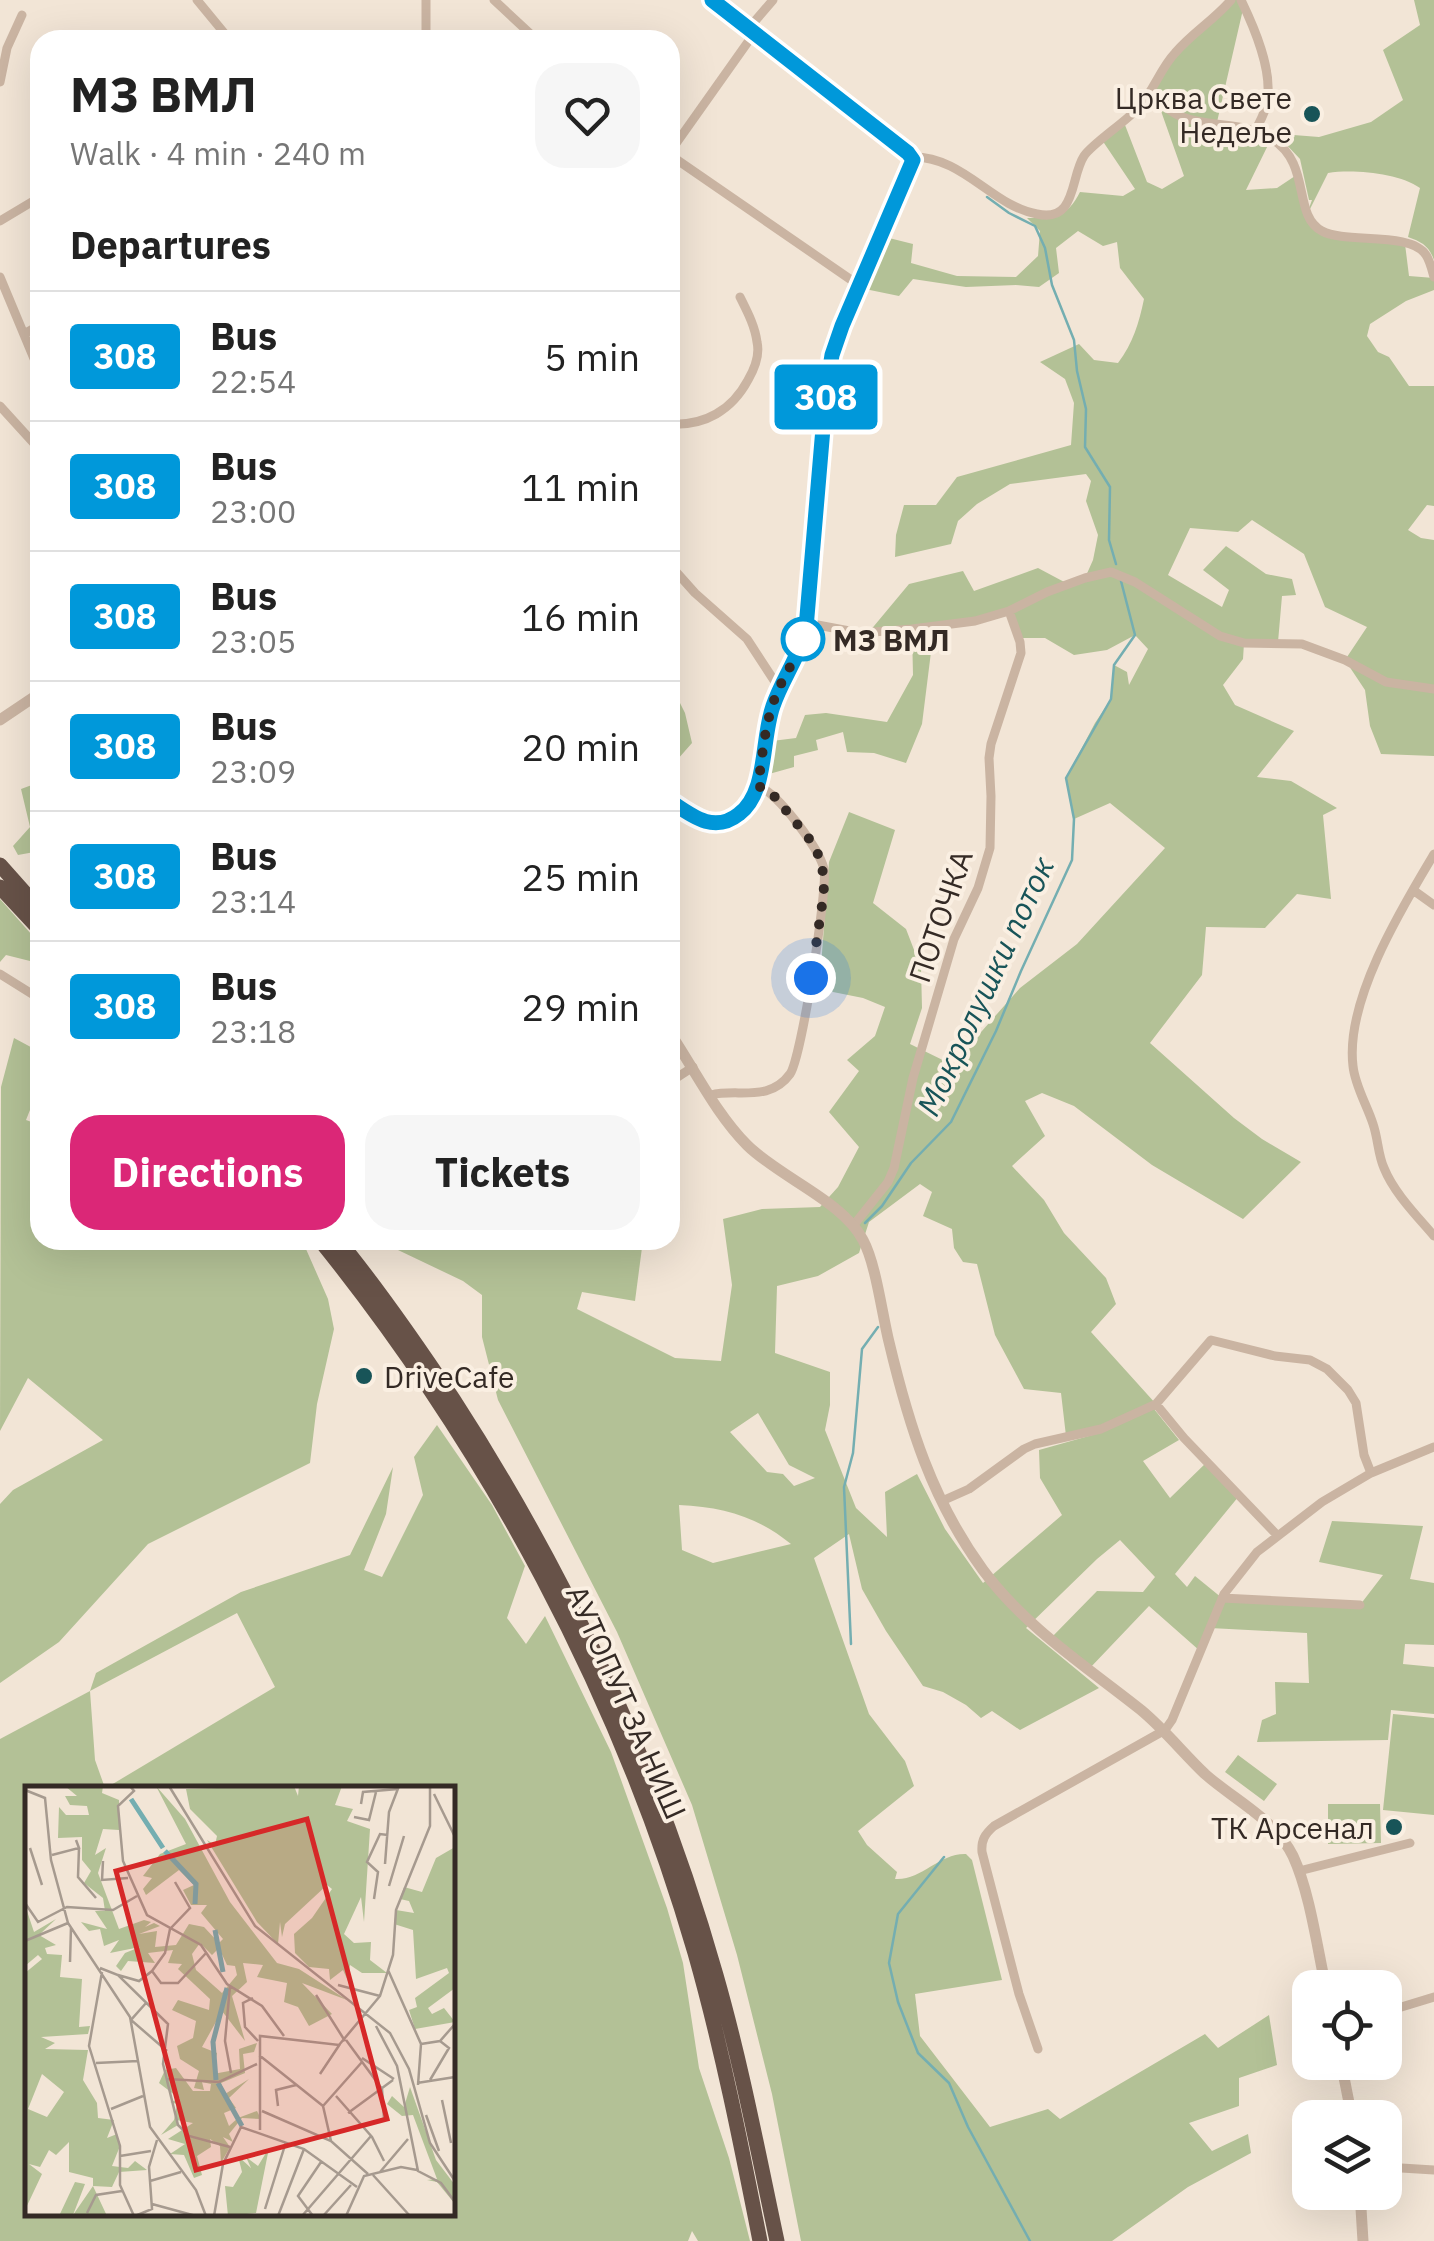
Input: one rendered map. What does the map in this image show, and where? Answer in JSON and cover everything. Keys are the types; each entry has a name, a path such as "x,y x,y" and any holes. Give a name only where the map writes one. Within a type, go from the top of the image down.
{"highway":[{"path":"0,865 30,899"},
{"path":"0,887 30,919"},
{"name":"АУТОПУТ ЗА НИШ","path":"328,1250 395,1338 480,1468 556,1603 617,1736 644,1801 699,1967 728,2081 760,2241"},
{"name":"АУТОПУТ ЗА НИШ","path":"346,1250 420,1349 486,1450 568,1594 608,1678 666,1820 717,1977 776,2241"}],"street":[{"path":"197,0 222,30"},
{"path":"426,0 426,30"},
{"path":"494,0 526,30"},
{"path":"712,0 912,156 948,164 1032,214 1052,214 1062,209 1084,156 1134,112 1150,95 1176,50 1231,0"},
{"path":"680,139 773,0"},
{"path":"1241,0 1264,58 1268,81 1268,100 1256,131"},
{"path":"0,82 7,48 22,15"},
{"path":"1150,95 1185,118 1256,131 1275,142 1290,154 1308,213 1317,229 1332,235 1416,247 1426,254 1434,276"},
{"path":"680,808 698,820 718,824 734,818 750,805 758,786 767,727 779,688 800,650 807,623 828,373 842,326 912,164 912,156"},
{"path":"680,161 860,286"},
{"path":"0,220 30,203"},
{"path":"0,277 30,349"},
{"path":"680,424 715,416 743,391 755,366 758,344 740,297"},
{"path":"24,334 30,331"},
{"path":"0,406 30,439"},
{"path":"807,623 874,632 975,620 1008,611 1101,572 1110,572 1135,582 1231,640 1302,644 1345,660 1379,680 1434,689"},
{"path":"680,575 747,639 779,688"},
{"name":"ПОТОЧКА","path":"853,1226 888,1182 894,1168 913,1078 954,939 978,888 990,848 988,758 1020,653 1020,642 1008,611"},
{"path":"0,720 30,700"},
{"path":"710,1095 760,1092 790,1075 816,950 824,892 822,862 811,841 770,791 758,786"},
{"path":"1434,854 1358,1005 1353,1066 1384,1168 1434,1236"},
{"path":"1414,890 1434,905"},
{"path":"0,974 30,993"},
{"path":"680,1048 737,1134 754,1152 840,1214 860,1234 916,1443 942,1501 975,1559 1012,1604 1164,1730 1204,1773 1286,1844 1299,1871 1322,1970"},
{"path":"680,1075 693,1067"},
{"path":"942,1501 970,1489 1024,1449 1101,1429 1156,1404 1211,1340 1275,1356 1310,1360 1327,1369 1352,1395 1371,1472"},
{"path":"1156,1404 1278,1535"},
{"path":"1038,2050 1019,1994 982,1842 994,1826 1164,1730 1172,1720 1222,1598 1257,1552 1322,1502 1371,1472 1434,1447"},
{"path":"1222,1598 1360,1605"},
{"path":"1299,1871 1410,1842"},
{"path":"1402,2007 1434,1998"},
{"path":"1402,2168 1434,2170"},
{"path":"1361,2210 1363,2241"}],"green space":[{"path":"1231,0 1241,0 1244,5 1217,122 1271,139 1246,190 1277,188 1298,174 1308,211 1312,200 1300,159 1281,134 1319,137 1371,122 1403,100 1383,50 1420,25 1414,0 1434,0 1434,260 1424,245 1408,237 1420,188 1411,183 1363,172 1328,173 1308,213 1317,229 1405,244 1409,276 1434,278 1434,290 1406,301 1370,324 1367,336 1378,352 1389,357 1409,386 1434,386 1434,506 1427,505 1408,530 1434,540 1434,756 1381,754 1370,726 1365,690 1345,660 1367,627 1325,607 1304,554 1252,520 1238,532 1190,528 1168,575 1222,607 1229,590 1203,570 1226,546 1266,574 1292,579 1296,595 1282,596 1278,642 1244,643 1243,659 1223,685 1235,705 1294,731 1257,777 1291,781 1337,808 1323,815 1331,899 1297,894 1265,928 1206,927 1202,975 1150,1043 1234,1118 1301,1162 1243,1219 1152,1165 1074,1106 1042,1093 1025,1101 1045,1136 1012,1166 1044,1200 1064,1233 1106,1278 1116,1304 1091,1332 1156,1404 1121,1421 1066,1436 1061,1393 1024,1389 995,1335 977,1264 963,1262 954,1248 952,1229 923,1216 932,1192 920,1184 869,1222 859,1253 818,1276 777,1286 775,1353 830,1372 825,1430 856,1508 887,1537 885,1492 917,1474 945,1529 983,1583 1062,1515 1040,1478 1039,1450 1103,1432 1154,1409 1179,1440 1143,1461 1170,1498 1208,1461 1239,1496 1175,1574 1187,1587 1195,1576 1222,1598 1360,1605 1383,1575 1319,1562 1332,1521 1423,1526 1410,1579 1434,1583 1434,1645 1405,1644 1403,1664 1434,1667 1434,1714 1391,1710 1388,1740 1257,1742 1262,1720 1276,1714 1275,1682 1309,1683 1307,1633 1210,1628 1200,1651 1149,1606 1089,1669 1051,1638 1097,1591 1143,1592 1155,1577 1120,1540 1026,1628 1099,1688 1020,1730 992,1711 981,1718 943,1692 923,1686 862,1589 849,1534 814,1558 869,1714 905,1761 914,1786 858,1831 867,1845 897,1872 895,1879 913,1876 956,1855 966,1854 972,1860 1002,1980 915,1994 920,2036 990,2127 1048,2109 1060,2119 1205,2034 1218,2048 1269,2015 1277,2065 1239,2078 1239,2106 1189,2123 1212,2151 1248,2134 1251,2153 1188,2187 1112,2241 801,2241 772,2094 737,1955 692,1805 617,1632 498,1400 482,1337 482,1295 463,1281 398,1250 642,1250 635,1301 582,1292 577,1309 675,1358 721,1361 732,1285 723,1219 762,1209 820,1207 838,1187 859,1147 829,1112 859,1071 847,1060 875,1036 885,1007 833,992 820,979 829,862 849,812 895,830 873,903 906,929 921,968 922,1008 910,1044 957,1067 974,1040 1020,988 1077,944 1165,848 1110,803 1074,819 1066,778 1111,699 1114,665 1127,672 1129,685 1148,649 1135,635 1107,650 1074,655 1045,638 1019,638 1008,611 959,623 869,632 909,584 963,571 974,591 1038,568 1068,584 1085,578 1098,535 1086,501 1091,481 1086,474 1010,484 958,521 951,544 895,557 896,535 904,505 936,505 957,477 1071,445 1074,403 1065,379 1040,362 1079,344 1094,360 1118,363 1135,332 1144,299 1120,268 1117,242 1103,246 1078,231 1056,248 1059,273 1039,287 966,287 913,279 899,296 865,289 866,272 881,236 913,244 911,263 957,276 1016,277 1038,256 1040,231 1027,218 1059,215 1080,192 1123,196 1135,189 1102,140 1125,125 1147,182 1162,189 1184,176 1161,111 1169,111 1150,95 1167,63","holes":["758,1413 789,1465 815,1478 794,1486 783,1474 767,1472 730,1432","679,1505 710,1508 765,1526 791,1544 713,1563 682,1550"]},
{"path":"931,628 922,724 906,763 874,753 847,752 843,732 816,740 818,750 794,756 794,767 769,774 772,741 796,738 805,715 826,713 887,722 913,675 912,631"},
{"path":"680,703 685,713 692,743 680,757"},
{"path":"30,786 30,827 21,789"},
{"path":"30,827 30,853 18,855 13,846"},
{"path":"0,899 30,933 30,961 6,955 0,962"},
{"path":"14,1038 30,1047 30,1110 26,1120 30,1121 30,1250 306,1250 328,1299 334,1329 317,1404 310,1463 148,1544 59,1642 0,1683 0,1504 13,1490 103,1440 28,1378 0,1431 1,1087"},
{"path":"437,1425 492,1505 525,1566 507,1618 526,1644 545,1616 611,1752 683,1963 699,2068 729,2158 750,2241 698,2241 692,2231 688,2241 0,2241 0,1739 90,1691 96,1673 241,1592 350,1555 393,1467 386,1514 364,1570 382,1577 423,1495 414,1457"},
{"path":"1393,1714 1434,1718 1434,1815 1383,1810"},
{"path":"1238,1755 1277,1784 1264,1801 1225,1772"},
{"path":"1328,1804 1380,1804 1381,1843 1328,1844"}],"waterway":[{"path":"987,197 1035,226 1045,248 1052,285 1074,340 1086,409 1085,447 1110,487 1109,540 1116,564"},
{"name":"Мокролушки поток","path":"865,1223 882,1206 911,1163 951,1122 1072,860 1074,819 1066,778 1111,699 1114,665 1135,635 1121,581"},
{"name":"Мокролушки поток","path":"851,1644 844,1487 853,1453 862,1349 878,1327"},
{"name":"Мокролушки поток","path":"944,1857 898,1914 889,1963 898,2002 918,2053 949,2083 968,2127 1030,2241"}],"bus line":[{"name":"308","path":"680,808 698,820 718,824 734,818 754,800 772,708 800,650 806,628 832,355 913,160 712,0"}],"place":[{"name":"Црква Свете Недеље","path":"1312,114"},
{"name":"МЗ ВМЛ","path":"803,639"},
{"name":"DriveCafe","path":"364,1376"},
{"name":"ТК Арсенал","path":"1394,1827"}],"route":[{"path":"803,639 772,708 758,786 770,791 811,841 822,862 824,892 811,978"}]}
